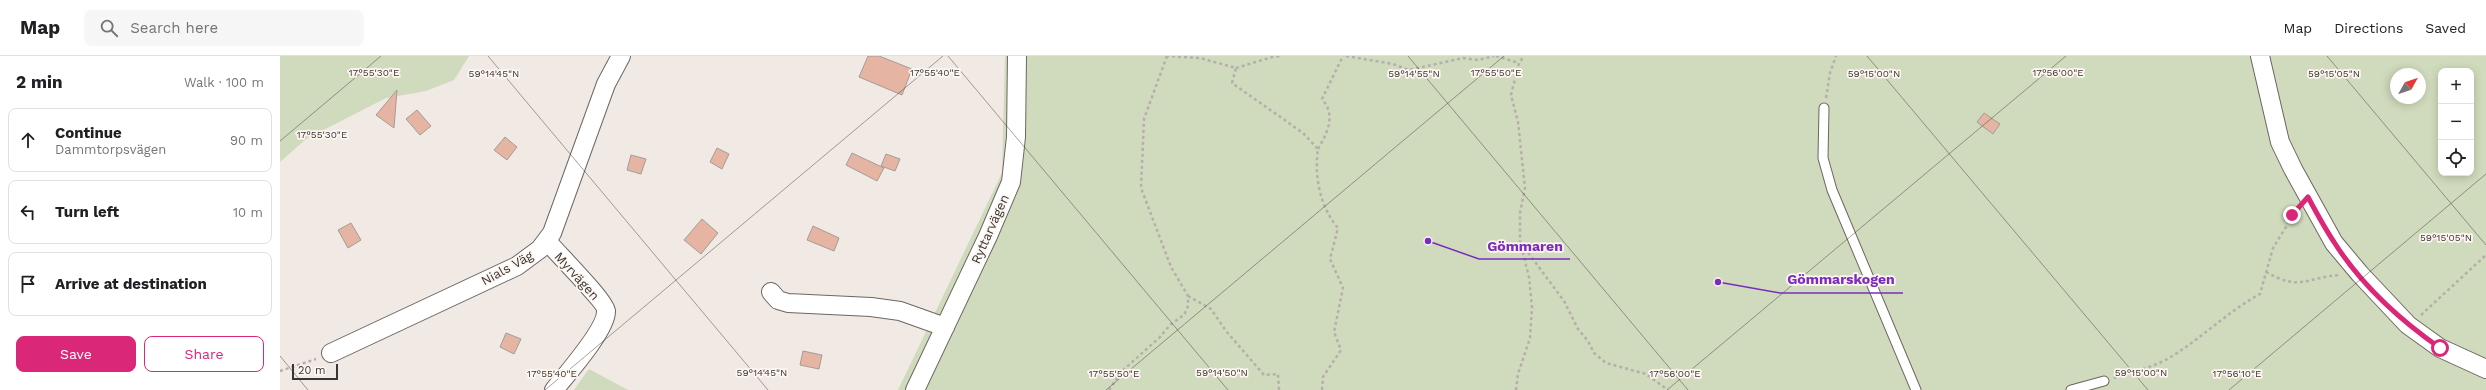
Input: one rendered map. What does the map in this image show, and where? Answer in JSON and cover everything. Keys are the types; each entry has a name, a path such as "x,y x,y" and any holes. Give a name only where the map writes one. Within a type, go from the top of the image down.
{"street":[{"name":"Nials Väg","path":"331,353 517,266 540,249 547,241 556,225 606,84 621,56"},
{"name":"Ryttarvägen","path":"915,390 988,236 1011,182 1016,137 1017,56"},
{"path":"2260,56 2280,142 2308,197 2334,243 2360,274 2408,325 2440,348 2486,369"},
{"name":"Myrvägen","path":"547,241 599,299 606,311 606,318 589,347 554,390"},
{"path":"771,292 778,300 788,303 871,307 900,311 945,327"}],"lane":[{"path":"1824,108 1823,158 1830,184 1916,390"},
{"path":"2071,390 2104,381"}],"path":[{"path":"1279,390 1278,374 1264,375 1226,331 1211,310 1188,296 1171,267 1141,188 1144,119 1167,56 1200,58 1236,68 1272,57 1282,56"},
{"path":"1322,390 1323,377 1341,350 1334,332 1343,288 1330,259 1338,228 1327,215 1315,169 1318,149 1330,122 1328,107 1322,98 1344,56 1393,64 1409,70 1463,58 1478,60 1495,56 1519,63"},
{"path":"1516,390 1518,374 1530,338 1532,307 1529,277 1520,241 1520,213 1525,188 1518,122 1511,95 1519,63 1524,56"},
{"path":"1824,108 1830,73 1836,56"},
{"path":"1236,68 1232,83 1304,133 1318,149"},
{"path":"2104,381 2156,365 2192,344 2240,304 2260,294 2273,248 2292,215 2308,197"},
{"path":"1520,241 1564,301 1578,329 1588,341 1594,353 1606,363 1646,374 1668,390"},
{"path":"2408,325 2486,255"},
{"path":"2266,272 2280,280 2297,284 2325,276 2360,274"},
{"path":"1109,390 1122,371 1160,338 1170,325 1184,315 1188,296"},
{"path":"280,371 331,353"}],"green space":[{"path":"280,56 469,56 454,80 426,91 386,98 306,139 280,162"},
{"path":"1005,56 2486,56 2486,390 898,390 1002,173"},
{"path":"589,369 628,390 574,390"}],"building":[{"path":"868,56 879,56 912,69 902,95 859,77"},
{"path":"397,90 394,128 376,115"},
{"path":"417,110 431,126 420,135 406,119"},
{"path":"1984,113 2000,124 1993,134 1977,122"},
{"path":"505,137 517,147 507,160 494,150"},
{"path":"717,148 729,154 722,169 710,162"},
{"path":"852,153 884,168 877,181 846,165"},
{"path":"886,154 900,159 895,171 881,166"},
{"path":"631,155 646,159 641,174 627,170"},
{"path":"702,219 718,233 701,254 684,240"},
{"path":"351,223 361,240 348,248 338,230"},
{"path":"813,226 839,238 834,251 807,240"},
{"path":"506,333 521,339 514,354 500,347"},
{"path":"803,351 822,355 819,369 800,365"}],"place":[{"name":"Gömmaren","path":"1428,241"},
{"name":"Gömmarskogen","path":"1718,282"}],"route":[{"path":"2292,215 2308,197 2334,243 2360,274 2408,325 2440,348"}]}
